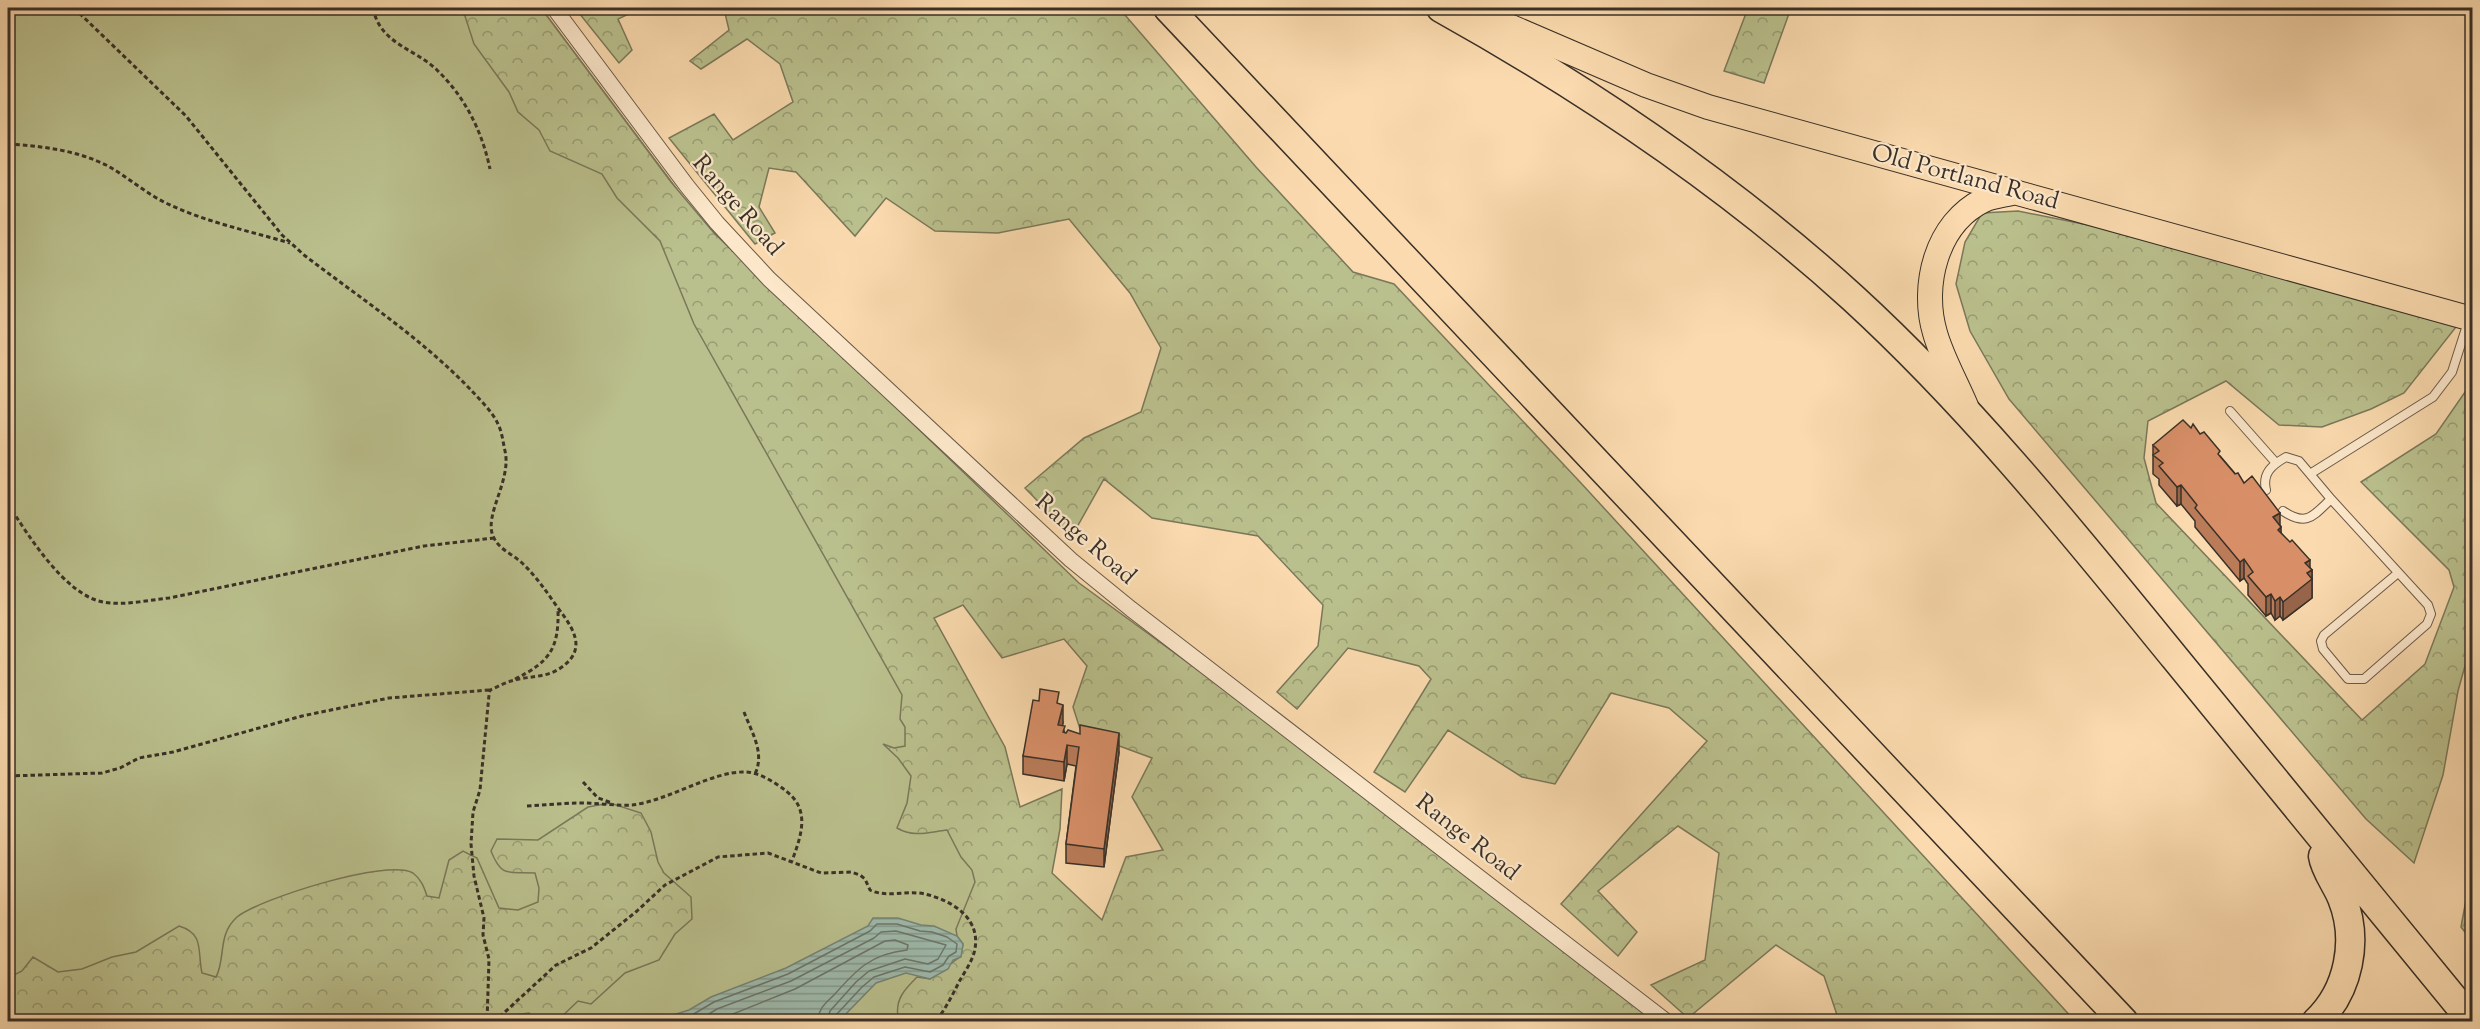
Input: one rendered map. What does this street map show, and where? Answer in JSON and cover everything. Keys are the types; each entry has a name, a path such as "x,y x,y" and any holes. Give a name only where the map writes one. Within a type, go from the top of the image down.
{"highway":[{"path":"1168,8 2124,1020"},
{"path":"1441,8 1537,63 1650,137 1778,234 1852,297 1970,414 2056,512 2472,1021"},
{"path":"2316,1022 2337,996 2345,976 2351,939 2343,900 2324,860 2322,839"}],"main road":[{"name":"Old Portland Road","path":"1467,8 1646,85 1708,107 2471,319"},
{"path":"1970,414 1935,332 1930,294 1931,274 1946,236 1956,220 1986,200 2018,192"}],"street":[{"name":"Range Road","path":"554,8 687,186 717,223 769,279 1071,560 1131,609 1667,1022"}],"lane":[{"path":"2310,474 2433,397 2452,372 2471,319"},
{"path":"2230,411 2276,463"},
{"path":"2266,490 2264,480 2276,463 2286,457 2299,461 2428,605 2431,614 2427,624 2364,679 2348,679 2323,649 2320,641 2324,635 2398,573"},
{"path":"2283,511 2294,518 2302,520 2310,518 2331,499"}],"path":[{"path":"74,8 186,116 282,235 447,365 485,405 499,424 506,454 506,476 498,503 492,512 490,527 501,547 543,585 574,631 576,638 575,648 569,660 558,669 511,681"},
{"path":"373,8 384,34 435,68 465,103 486,147 490,169"},
{"path":"8,144 71,153 97,162 166,204 192,214 292,243"},
{"path":"8,504 27,533 66,580 87,597 104,603 129,603 169,598 424,546 494,538"},
{"path":"8,777 102,774 139,758 173,752 302,716 389,698 490,690 535,669 547,659 559,631 558,608"},
{"path":"486,1022 489,959 483,935 484,918 474,876 471,844 473,812 480,790 490,690"},
{"path":"744,712 760,754 760,764 755,774"},
{"path":"527,806 652,801 727,775 747,772 779,786 795,798 803,815 801,836 792,861"},
{"path":"583,782 598,798 615,804"},
{"path":"494,1022 556,965 591,948 665,885 718,857 768,853 821,873 851,872 860,875 865,879 870,890 879,894 924,894 942,900 967,915 976,933 974,952 944,1009 934,1022"}],"green space":[{"path":"8,8 541,8 691,208 738,256 1079,1012 1557,1021 8,1021"},
{"path":"459,8 541,8 671,182 714,233 1079,583 1243,703 1657,1021 894,1021 898,1017 898,1005 902,995 917,977 930,979 961,956 963,944 957,936 956,929 975,882 972,870 961,857 947,830 916,834 897,828 907,803 911,776 898,758 883,744 894,748 905,746 905,727 900,719 902,695 694,324 660,241 617,198 602,174 550,151 539,130 518,112 509,92 474,44 465,16","holes":["963,605 1002,658 1064,639 1087,666 1073,707 1081,732 1152,758 1132,797 1163,850 1126,857 1102,920 1052,873 1060,829 1062,789 1020,807 1005,747 934,618"]},
{"path":"575,8 641,8 618,19 632,50 619,63"},
{"path":"721,8 1119,8 1256,167 1353,272 1394,284 1580,482 2075,1021 1839,1021 1824,976 1776,945 1688,1018 1651,985 1705,960 1719,853 1678,826 1598,891 1637,932 1618,956 1561,904 1707,741 1669,708 1611,693 1555,784 1522,777 1448,730 1405,792 1374,772 1431,679 1419,666 1348,648 1297,709 1277,692 1318,646 1323,605 1258,536 1152,518 1104,479 1072,536 1025,488 1084,438 1141,412 1161,348 1130,293 1069,219 998,233 935,231 886,198 855,236 796,172 769,168 759,207 775,233 755,244 669,138 714,114 733,140 793,102 780,64 747,39 701,69 690,61 729,30 724,9"},
{"path":"1748,8 1791,8 1764,83 1724,71"},
{"path":"2018,211 2123,232 2456,327 2404,393 2371,409 2322,427 2279,425 2226,381 2148,421 2144,458 2156,503 2362,720 2425,664 2454,587 2449,570 2361,482 2436,434 2472,382 2472,641 2458,691 2443,775 2414,863 2366,819 2009,399 1970,331 1956,284 1965,242 1982,213"},
{"path":"610,803 641,813 651,832 658,862 664,873 691,897 692,919 675,934 659,960 625,973 591,1004 578,1001 557,1021 537,1021 529,1013 514,1015 505,1022 8,1021 8,978 22,971 33,957 58,972 82,969 112,957 136,952 179,926 187,929 196,939 202,973 216,977 227,931 237,917 250,909 296,891 378,871 399,870 413,873 420,881 427,896 439,898 449,860 463,851 477,858 499,908 518,910 538,902 539,888 535,873 513,873 503,870 491,851 497,839 538,840 588,807"},
{"path":"2472,867 2472,941 2461,927"}],"water":[{"path":"873,918 898,918 921,925 934,926 957,936 963,944 961,957 953,960 948,969 930,979 906,973 876,983 840,1020 654,1021 689,1010 711,997 786,968 868,926"}],"building":[{"path":"2183,420 2191,428 2193,424 2200,434 2204,432 2220,451 2218,454 2235,474 2238,473 2244,483 2252,476 2280,513 2273,517 2281,527 2278,530 2290,542 2292,540 2310,560 2305,563 2312,570 2307,573 2312,579 2283,602 2280,597 2275,601 2271,594 2266,597 2248,576 2253,572 2244,559 2240,562 2195,508 2197,505 2181,485 2177,487 2159,466 2163,463 2153,455 2159,451 2153,445"},
{"path":"1040,689 1059,692 1057,703 1063,705 1058,725 1065,726 1063,732 1066,733 1068,730 1080,734 1080,725 1119,733 1104,849 1066,844 1079,747 1067,745 1064,762 1023,756 1033,700 1039,701"}]}
